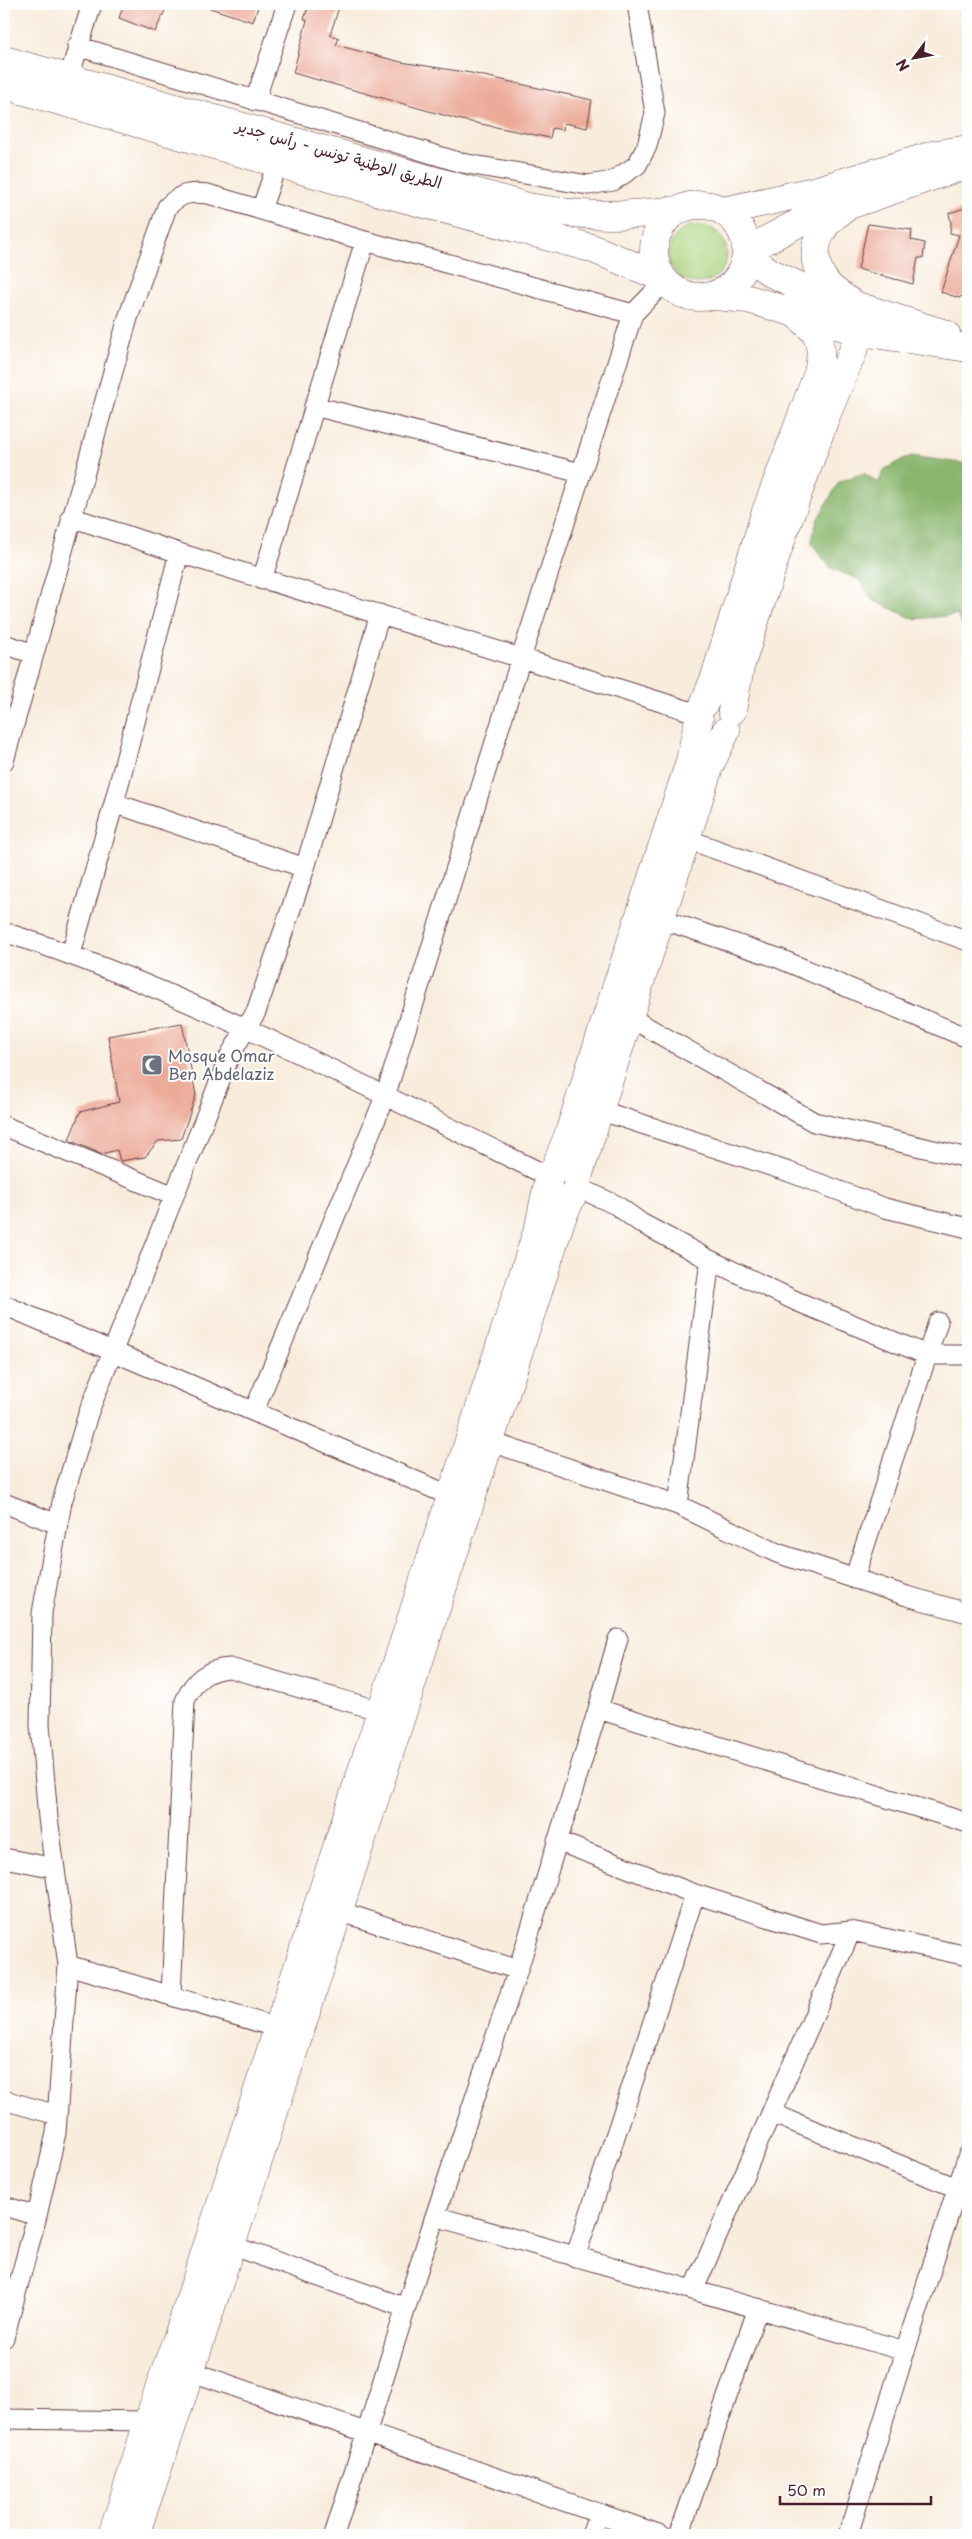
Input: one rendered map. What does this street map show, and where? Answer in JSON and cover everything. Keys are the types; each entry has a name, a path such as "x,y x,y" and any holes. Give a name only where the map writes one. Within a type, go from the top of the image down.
{"main road":[{"name":"الطريق الوطنية تونس - رأس جدير","path":"4,60 262,133 459,176 528,207 572,215 605,217 678,210"},
{"name":"الطريق الوطنية تونس - رأس جدير","path":"4,85 278,161 372,190 591,248 663,279"},
{"path":"724,211 818,190 937,154 968,149"},
{"path":"746,253 800,222 856,202 946,174 968,164"},
{"path":"135,2535 160,2424 179,2367 278,2028 539,1226 599,1110 713,754 729,721 740,666 780,543 825,418 861,332 860,312 853,304 828,286 817,263 816,245 823,225 836,214 856,202"},
{"path":"714,296 726,290 743,269 746,253 743,235 736,222 724,211 709,206 693,205 678,210 666,219 657,232 653,247 655,263 663,279 675,291 687,296 701,298 714,296 748,299 861,332 968,348"},
{"path":"746,253 771,273 792,283 968,342"},
{"path":"179,2367 230,2245 491,1442 561,1220 569,1133 690,761 701,712 715,677 760,528 818,372 822,356 820,339 811,325 789,310"},
{"path":"701,712 709,701 720,700 725,703 729,721"},
{"path":"112,2535 143,2442 160,2424"}],"street":[{"path":"69,77 77,46 92,4"},
{"path":"262,133 262,103 288,4"},
{"path":"77,46 262,103 459,176 588,185 613,181 637,165 647,146 655,113 637,4"},
{"path":"261,210 278,161"},
{"path":"4,761 128,318 167,207 178,196 188,192 208,194 364,241 633,314"},
{"path":"262,580 364,241"},
{"path":"254,1411 385,1097 520,658 633,314 663,279"},
{"path":"314,406 581,473"},
{"path":"71,517 262,580 701,712"},
{"path":"71,954 114,803 179,553"},
{"path":"4,2338 38,2216 56,2133 68,1965 48,1818 40,1715 42,1613 57,1524 73,1461 88,1414 114,1353 230,1055 256,1012 305,868 380,614"},
{"path":"4,644 34,654"},
{"path":"114,803 305,868"},
{"path":"687,839 968,940"},
{"path":"660,919 778,958 968,1038"},
{"path":"4,932 71,954 246,1028 385,1097 563,1182 616,1205 641,1223 710,1260 796,1301 927,1355 968,1355"},
{"path":"629,1017 814,1122 968,1158"},
{"path":"599,1110 789,1172 884,1208 968,1228"},
{"path":"4,1126 174,1196"},
{"path":"678,1505 710,1260"},
{"path":"4,1305 451,1496"},
{"path":"854,1579 938,1322"},
{"path":"491,1442 678,1505 777,1552 854,1579 968,1613"},
{"path":"4,1503 57,1524"},
{"path":"334,2535 435,2216 518,1970 618,1639"},
{"path":"171,1995 185,1701 192,1685 201,1677 218,1669 230,1668 381,1711"},
{"path":"598,1708 968,1823"},
{"path":"557,1841 695,1894 821,1934 850,1931 968,1956"},
{"path":"4,1858 55,1868"},
{"path":"575,2258 695,1894"},
{"path":"339,1911 518,1970"},
{"path":"694,2289 850,1931"},
{"path":"68,1965 278,2028"},
{"path":"4,2100 57,2114"},
{"path":"771,2113 957,2188"},
{"path":"848,2535 968,2155"},
{"path":"4,2206 38,2216"},
{"path":"435,2216 575,2258 694,2289 905,2351"},
{"path":"230,2245 406,2308"},
{"path":"679,2535 758,2308"},
{"path":"179,2367 661,2535"},
{"path":"4,2419 160,2424"},
{"path":"591,2535 599,2513"}],"green space":[{"path":"692,225 704,225 719,233 727,248 727,260 719,275 704,283 692,283 677,275 669,260 669,248 677,233"},
{"path":"911,456 968,464 968,635 957,615 914,619 872,600 860,580 831,568 811,543 817,520 839,482 864,473 878,483 885,469"}],"building":[{"path":"124,4 168,4 155,32 119,18"},
{"path":"207,4 259,4 253,22 207,7"},
{"path":"309,4 340,4 330,35 339,38 336,45 401,62 471,73 592,100 587,128 564,123 563,130 552,128 550,138 461,120 293,73 307,20 304,19"},
{"path":"968,207 968,292 959,298 941,292 959,235 950,233 949,213"},
{"path":"868,224 912,230 911,240 925,243 923,258 918,258 913,284 858,269"},
{"name":"Mosque Omar Ben Abdelaziz","path":"182,1023 196,1095 181,1139 158,1141 145,1157 120,1161 117,1150 101,1154 69,1140 80,1112 119,1102 108,1036"}],"place":[{"name":"Mosque Omar Ben Abdelaziz","path":"152,1065"}]}
